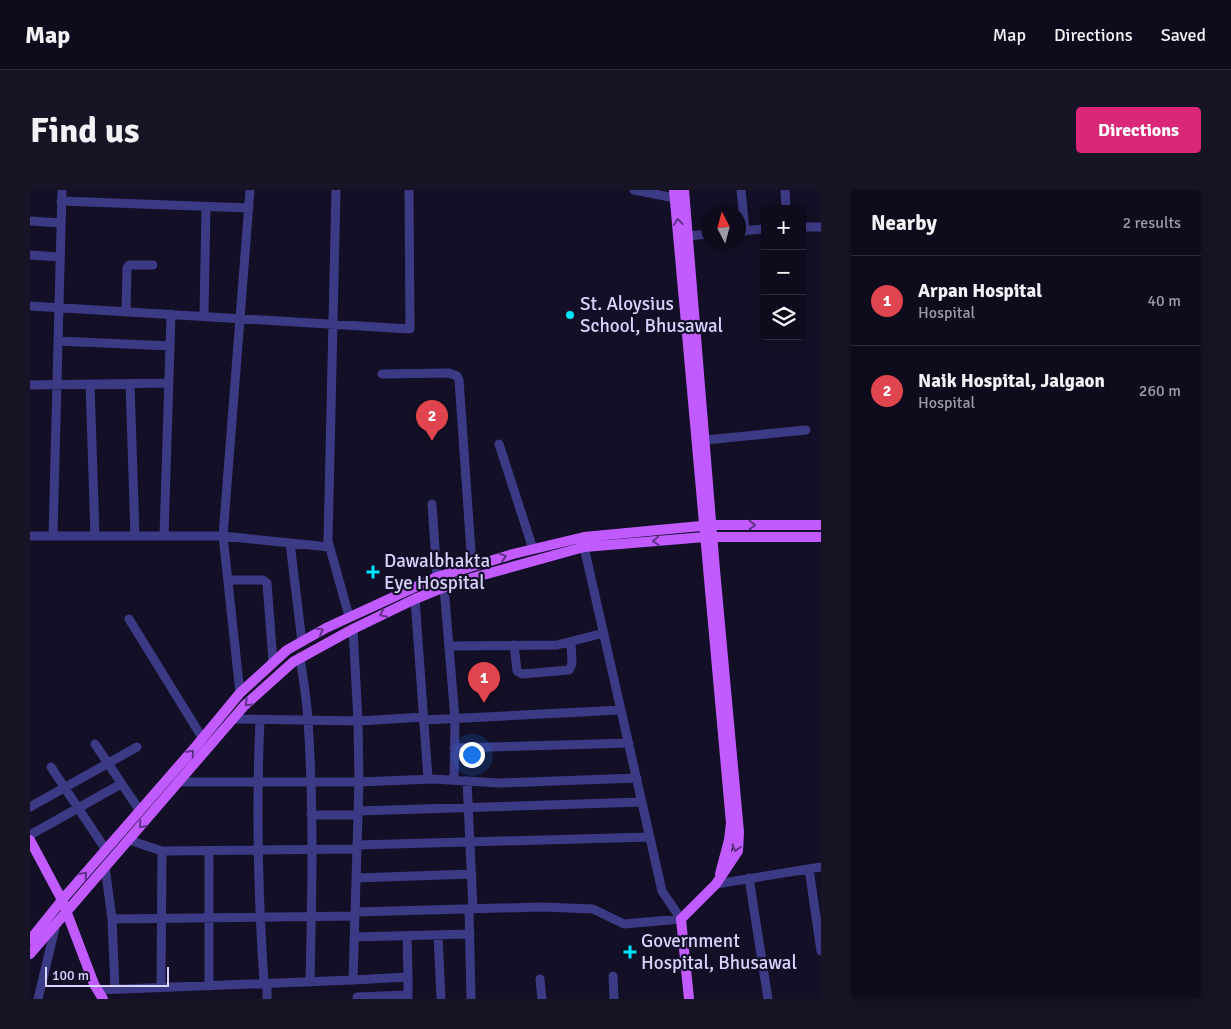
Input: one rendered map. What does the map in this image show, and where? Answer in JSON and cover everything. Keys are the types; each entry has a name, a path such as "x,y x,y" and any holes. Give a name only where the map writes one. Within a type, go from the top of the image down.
{"main road":[{"path":"684,190 705,440 708,525"},
{"path":"674,194 708,525 734,808 717,882 681,919 690,999"},
{"path":"30,940 34,928 62,900 106,850 203,739 240,693 287,650 349,616 437,577 584,536 708,525 821,525"},
{"path":"30,954 244,706 300,657 353,629 444,587 584,547 709,537 821,538"},
{"path":"30,840 62,900 101,994"}],"street":[{"path":"53,536 62,190"},
{"path":"240,693 223,536 250,190"},
{"path":"336,190 328,541 349,616"},
{"path":"30,306 410,328 410,190"},
{"path":"634,190 674,194"},
{"path":"742,190 742,205"},
{"path":"785,190 786,205"},
{"path":"61,201 249,208"},
{"path":"204,316 206,207"},
{"path":"30,221 61,223"},
{"path":"806,227 821,227"},
{"path":"746,231 761,229"},
{"path":"688,236 701,235"},
{"path":"30,255 60,257"},
{"path":"126,311 127,268 129,265 154,265"},
{"path":"164,536 171,314"},
{"path":"58,341 170,346"},
{"path":"382,374 449,373 457,376 459,380 472,566"},
{"path":"90,384 96,536"},
{"path":"130,384 135,536"},
{"path":"30,385 169,384"},
{"path":"705,440 806,430"},
{"path":"499,444 533,549"},
{"path":"432,504 437,577"},
{"path":"30,536 223,536 329,547"},
{"path":"290,543 302,642"},
{"path":"112,919 311,916 542,907 593,909 621,923 628,924 681,919 662,891 584,547"},
{"path":"228,580 263,580 267,583 273,662"},
{"path":"444,587 455,719 454,780"},
{"path":"415,599 428,780"},
{"path":"129,619 203,739"},
{"path":"353,629 359,782 353,980"},
{"path":"449,646 557,645 604,634"},
{"path":"514,645 517,673 522,674 569,670 572,664 571,642"},
{"path":"300,657 308,720 311,782 310,982"},
{"path":"234,719 358,721 455,719 621,710"},
{"path":"260,720 257,782 259,917 267,999"},
{"path":"454,748 629,743"},
{"path":"95,744 140,811"},
{"path":"30,807 137,747"},
{"path":"51,767 106,850"},
{"path":"179,782 454,780 499,783 637,778"},
{"path":"467,781 472,874 470,934 471,999"},
{"path":"30,835 121,784"},
{"path":"311,815 469,806 642,802"},
{"path":"129,840 162,851 312,850 470,842 650,837"},
{"path":"208,850 209,986"},
{"path":"160,987 162,851"},
{"path":"105,867 112,919 115,989"},
{"path":"717,882 821,867"},
{"path":"809,869 821,951"},
{"path":"356,878 472,874"},
{"path":"749,878 768,999"},
{"path":"38,999 56,923"},
{"path":"354,936 470,934"},
{"path":"438,935 441,999"},
{"path":"357,997 408,997 407,936"},
{"path":"613,976 614,999"},
{"path":"101,994 115,989 408,977"},
{"path":"540,979 542,999"}],"place":[{"name":"St. Aloysius School, Bhusawal","path":"570,315"},
{"name":"Naik Hospital, Jalgaon","path":"432,441"},
{"name":"Dawalbhakta Eye Hospital","path":"373,572"},
{"name":"Arpan Hospital","path":"484,703"},
{"name":"Government Hospital, Bhusawal","path":"630,952"}]}
